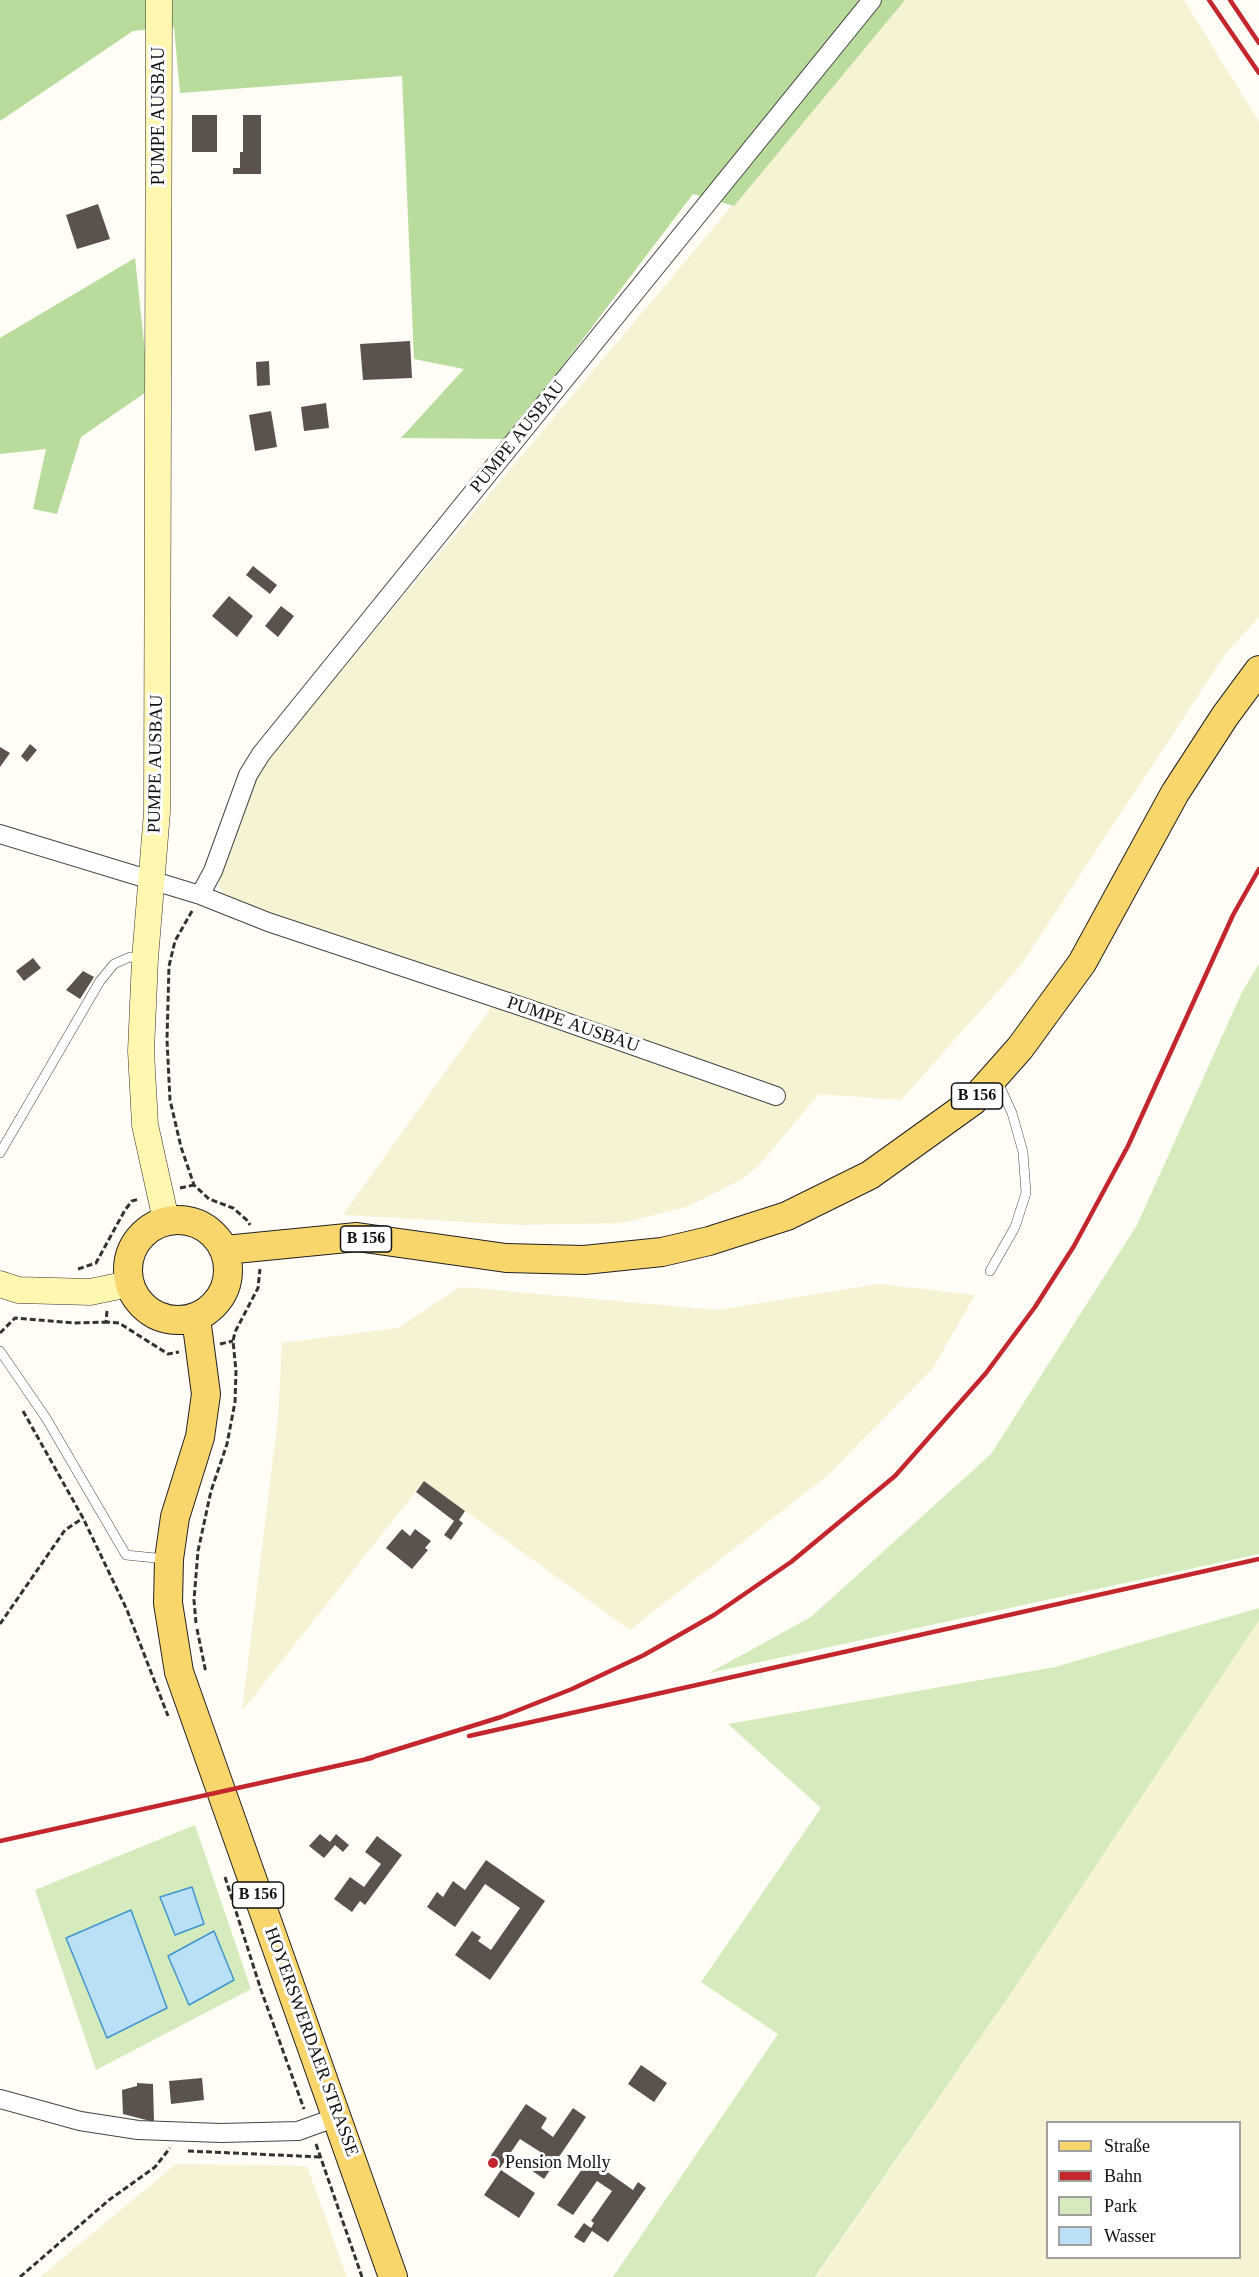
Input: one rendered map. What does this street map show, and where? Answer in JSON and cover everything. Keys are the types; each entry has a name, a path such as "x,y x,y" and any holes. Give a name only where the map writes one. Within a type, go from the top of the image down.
{"main road":[{"name":"B 156","path":"225,1250 357,1238 506,1258 584,1260 671,1250 746,1230 829,1197 907,1150 973,1101 996,1078 1082,963 1175,793 1225,716 1259,670"},
{"path":"166,1220 185,1220 203,1226 214,1235 225,1250 228,1264 227,1280 221,1296 210,1310 196,1318 174,1320 155,1314 117,1287 138,1239 151,1227 166,1220"},
{"name":"HOYERSWERDAER STRASSE","path":"196,1318 202,1348 206,1394 200,1437 175,1517 169,1559 168,1603 179,1672 393,2277"}],"street":[{"name":"PUMPE AUSBAU","path":"153,879 157,789 159,0"},
{"name":"PUMPE AUSBAU","path":"200,895 213,871 249,775 261,754 872,0"},
{"name":"PUMPE AUSBAU","path":"0,834 153,879 279,926 529,1009 776,1096"},
{"path":"153,879 145,959 141,1051 145,1125 166,1220"},
{"path":"0,1284 18,1290 117,1287"},
{"path":"0,2099 80,2121 138,2130 221,2133 298,2131 337,2117"}],"lane":[{"path":"0,1153 100,981 114,964 130,957 145,959"},
{"path":"990,1271 1015,1227 1026,1193 1023,1152 1012,1113 996,1078"},
{"path":"0,1351 46,1418 126,1555 169,1559"}],"path":[{"path":"106,1322 108,1307 117,1287 96,1263 125,1210 132,1201 194,1185 181,1147 170,1100 166,1040 169,966 175,941 200,895"},
{"path":"0,1333 15,1318 74,1323 119,1323 168,1354 232,1341 236,1371 235,1402 227,1444 211,1491 198,1551 194,1600 207,1681"},
{"path":"19,1405 83,1518 144,1648 170,1719"},
{"path":"0,1624 65,1530 100,1508"},
{"path":"224,1871 257,1979 362,2277"},
{"path":"20,2277 109,2200 155,2167 170,2149 174,2131"}],"shaded area":[{"path":"905,0 1184,0 1259,122 1259,617 1226,653 1021,965 901,1100 819,1094 760,1164 742,1179 689,1206 622,1223 521,1225 343,1215 501,994 240,905 224,895 218,884 251,790 270,755"},
{"path":"879,1284 975,1295 933,1368 828,1475 630,1630 424,1481 242,1711 278,1418 282,1343 398,1328 460,1287 717,1310"},
{"path":"1259,1620 1259,2277 816,2277 1015,1987"},
{"path":"176,2164 307,2166 347,2277 40,2277"}],"green space":[{"path":"0,0 905,0 734,206 693,194 507,439 401,438 464,369 414,359 402,76 180,93 174,27 133,31 0,121"},
{"path":"135,258 149,390 81,437 57,514 33,509 46,449 0,454 0,338"},
{"path":"1259,964 1259,1554 709,1673 811,1617 991,1454 1137,1225 1242,992"},
{"path":"1259,1608 1259,1620 1015,1987 815,2277 613,2277 778,2034 701,1982 821,1808 728,1724 1055,1667"},
{"path":"195,1825 251,1989 96,2070 35,1890"}],"water":[{"path":"192,1887 204,1924 175,1935 160,1897"},
{"path":"131,1910 167,2008 107,2038 66,1938"},
{"path":"214,1931 234,1980 189,2005 168,1956"}],"building":[{"path":"192,115 217,115 217,152 192,152"},
{"path":"243,115 261,115 261,174 233,174 233,168 240,168 240,152 243,152"},
{"path":"98,204 110,239 77,249 66,215"},
{"path":"410,341 412,378 363,380 360,344"},
{"path":"269,361 270,385 257,386 256,362"},
{"path":"326,403 329,428 304,431 301,407"},
{"path":"271,411 277,447 255,451 249,415"},
{"path":"253,566 277,585 270,594 246,575"},
{"path":"229,596 253,616 237,637 212,616"},
{"path":"281,606 294,616 278,637 265,626"},
{"path":"30,744 37,750 27,762 21,756"},
{"path":"0,747 10,753 0,767"},
{"path":"33,958 41,968 24,981 16,971"},
{"path":"83,971 94,977 80,999 66,990"},
{"path":"424,1481 465,1511 459,1520 463,1523 451,1540 444,1535 454,1521 416,1492"},
{"path":"402,1529 410,1536 415,1529 431,1541 425,1548 428,1550 412,1569 386,1548"},
{"path":"320,1834 330,1842 336,1834 349,1845 343,1852 335,1845 324,1858 309,1846"},
{"path":"377,1836 402,1855 365,1905 360,1901 352,1912 334,1899 350,1877 364,1887 381,1864 365,1852"},
{"path":"486,1860 545,1901 490,1980 455,1955 472,1931 481,1937 478,1941 491,1950 520,1908 485,1884 455,1927 427,1907 437,1892 443,1897 453,1881 465,1890"},
{"path":"641,2065 667,2083 654,2102 628,2084"},
{"path":"202,2078 204,2100 171,2104 169,2081"},
{"path":"137,2083 153,2084 154,2122 123,2114 122,2090 137,2086"},
{"path":"526,2104 547,2118 541,2128 553,2137 573,2108 586,2117 544,2179 531,2170 542,2153 520,2139 500,2168 488,2160"},
{"path":"589,2159 633,2190 638,2182 646,2188 608,2242 592,2231 584,2243 574,2237 584,2223 591,2228 594,2223 591,2221 612,2191 597,2181 573,2215 557,2205"},
{"path":"501,2170 535,2193 519,2218 484,2195"}],"railway":[{"path":"1209,0 1259,73"},
{"path":"1230,0 1259,43"},
{"path":"366,1759 501,1717 572,1689 644,1655 714,1615 791,1562 895,1476 986,1373 1035,1307 1074,1246 1128,1146 1233,915 1259,869"},
{"path":"469,1736 1259,1559"},
{"path":"0,1841 372,1758"}],"place":[{"name":"Pension Molly","path":"493,2163"}]}
